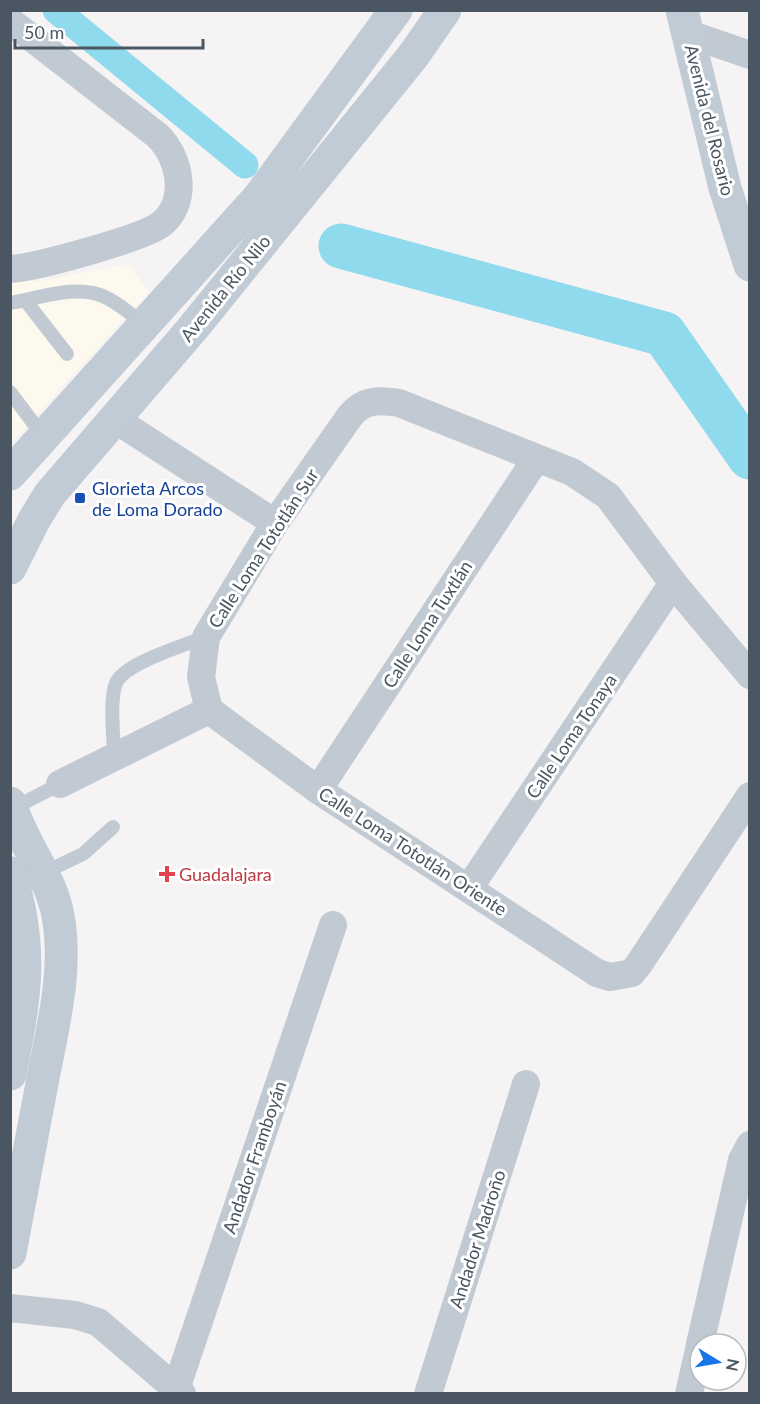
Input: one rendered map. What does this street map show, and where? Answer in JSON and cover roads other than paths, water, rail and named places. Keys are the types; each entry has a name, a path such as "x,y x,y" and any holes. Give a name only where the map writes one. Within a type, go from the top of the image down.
{"main road":[{"name":"Avenida Río Nilo","path":"10,474 259,197 396,10"},
{"name":"Avenida Río Nilo","path":"10,568 50,494 113,418 193,328 413,56 445,10"},
{"name":"Avenida del Rosario","path":"685,22 725,188 750,265"},
{"path":"10,1074 18,999 27,972 24,924 26,873 11,806"},
{"path":"10,1252 57,1007 61,930 53,896 26,873"}],"street":[{"path":"10,21 169,146 179,178 178,197 171,214 159,225 146,232 42,263 10,269"},
{"path":"685,22 750,55"},
{"name":"Calle Loma Tototlán Sur","path":"209,710 201,677 206,637 275,523 350,416 367,402 399,403 536,459"},
{"path":"113,418 275,523"},
{"path":"536,459 572,472 608,496 673,583 750,675"},
{"name":"Calle Loma Tuxtlán","path":"318,790 536,459"},
{"name":"Calle Loma Tonaya","path":"469,888 673,583"},
{"path":"60,784 209,710"},
{"name":"Calle Loma Tototlán Oriente","path":"209,710 318,790 597,973 623,976 632,973 750,796"},
{"name":"Andador Framboyán","path":"179,1391 333,925"},
{"path":"18,999 57,1007"},
{"name":"Andador Madroño","path":"428,1394 526,1084"},
{"path":"703,1332 742,1160 750,1145"},
{"path":"10,1308 75,1316 99,1322 179,1391"}],"lane":[{"path":"10,303 75,292 93,293 111,300 145,325"},
{"path":"25,300 67,354"},
{"path":"10,392 44,437"},
{"path":"114,758 114,692 123,674 149,660 206,637"},
{"path":"11,806 60,784"},
{"path":"26,873 83,854 113,827"}],"waterway":[{"path":"56,10 245,165"},
{"path":"341,246 664,334 750,457"}],"place":[{"name":"Glorieta Arcos de Loma Dorado","path":"80,498"},
{"name":"Guadalajara","path":"167,874"}]}
